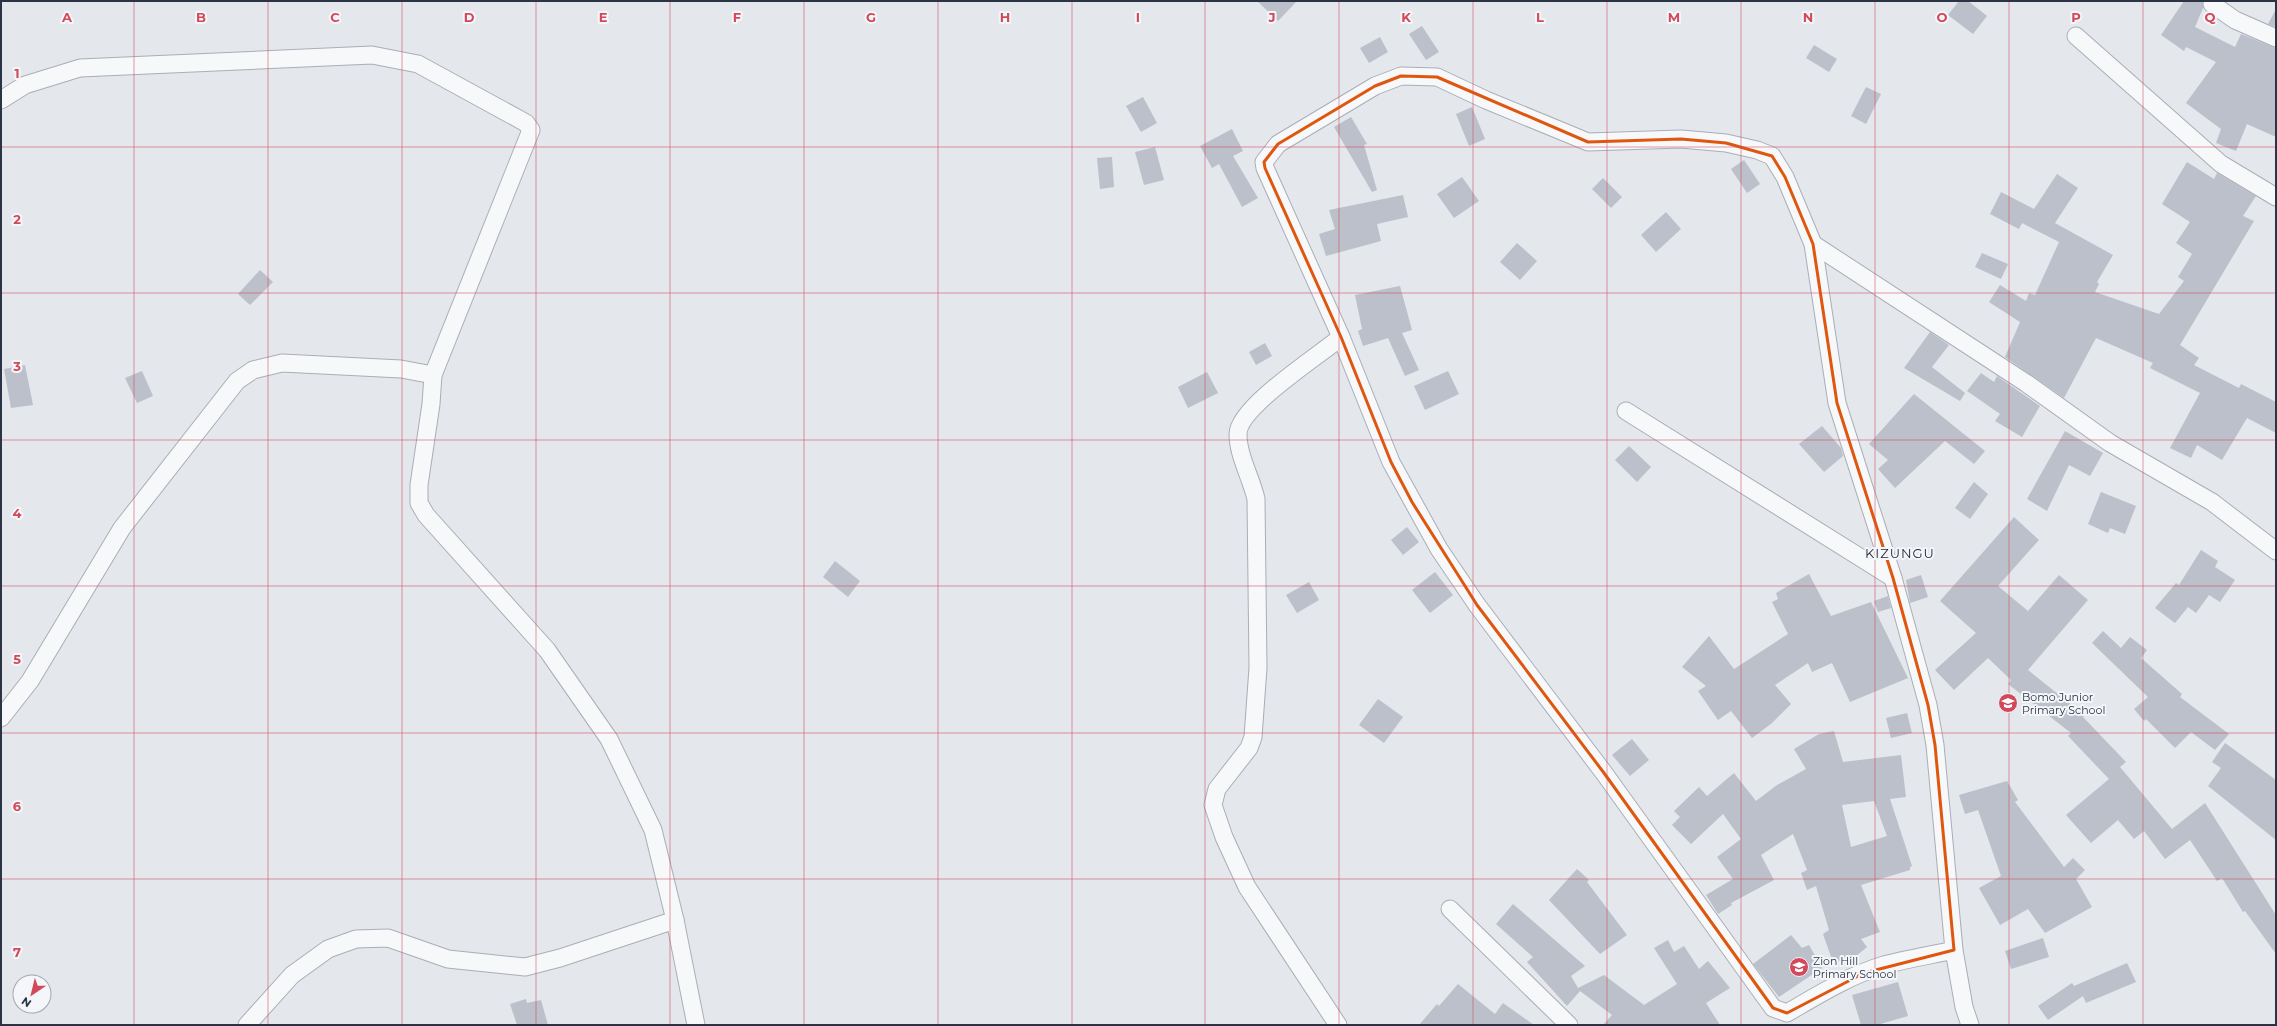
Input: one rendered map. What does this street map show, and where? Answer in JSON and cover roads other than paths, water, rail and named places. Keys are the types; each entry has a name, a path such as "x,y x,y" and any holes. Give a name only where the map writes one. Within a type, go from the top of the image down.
{"street":[{"path":"2214,1 2212,4 2235,20 2276,38"},
{"path":"2076,36 2221,164 2276,198"},
{"path":"1,100 37,80 80,68 372,54 418,64 521,120 531,130 433,376 431,404 419,485 419,503 426,515 547,650 609,740 653,830 675,920 696,1025"},
{"path":"1954,950 1884,965 1829,989 1787,1013 1772,1008 1604,773 1477,605 1439,549 1391,462 1341,337 1264,168 1264,162 1278,144 1375,86 1401,76 1437,77 1486,100 1588,142 1681,139 1726,143 1772,156 1785,177 1813,244 1837,403 1893,578 1928,705 1935,744 1954,950 1964,1007 1970,1025"},
{"path":"1813,244 2026,383 2110,443 2212,502 2276,551"},
{"path":"1338,1025 1247,887 1224,838 1213,805 1217,789 1252,742 1258,668 1256,499 1252,480 1241,455 1238,432 1250,410 1266,394 1341,337"},
{"path":"1,718 30,681 122,528 236,381 252,370 282,363 401,369 433,376"},
{"path":"1626,411 1893,578"},
{"path":"1450,909 1569,1025"},
{"path":"246,1025 292,975 328,949 356,939 388,938 448,959 525,966 560,958 675,920"}],"place":[{"name":"Bomo Junior Primary School","path":"2008,703"},
{"name":"Zion Hill Primary School","path":"1799,967"}],"district":[{"name":"KIZUNGU","path":"1900,553"}]}
